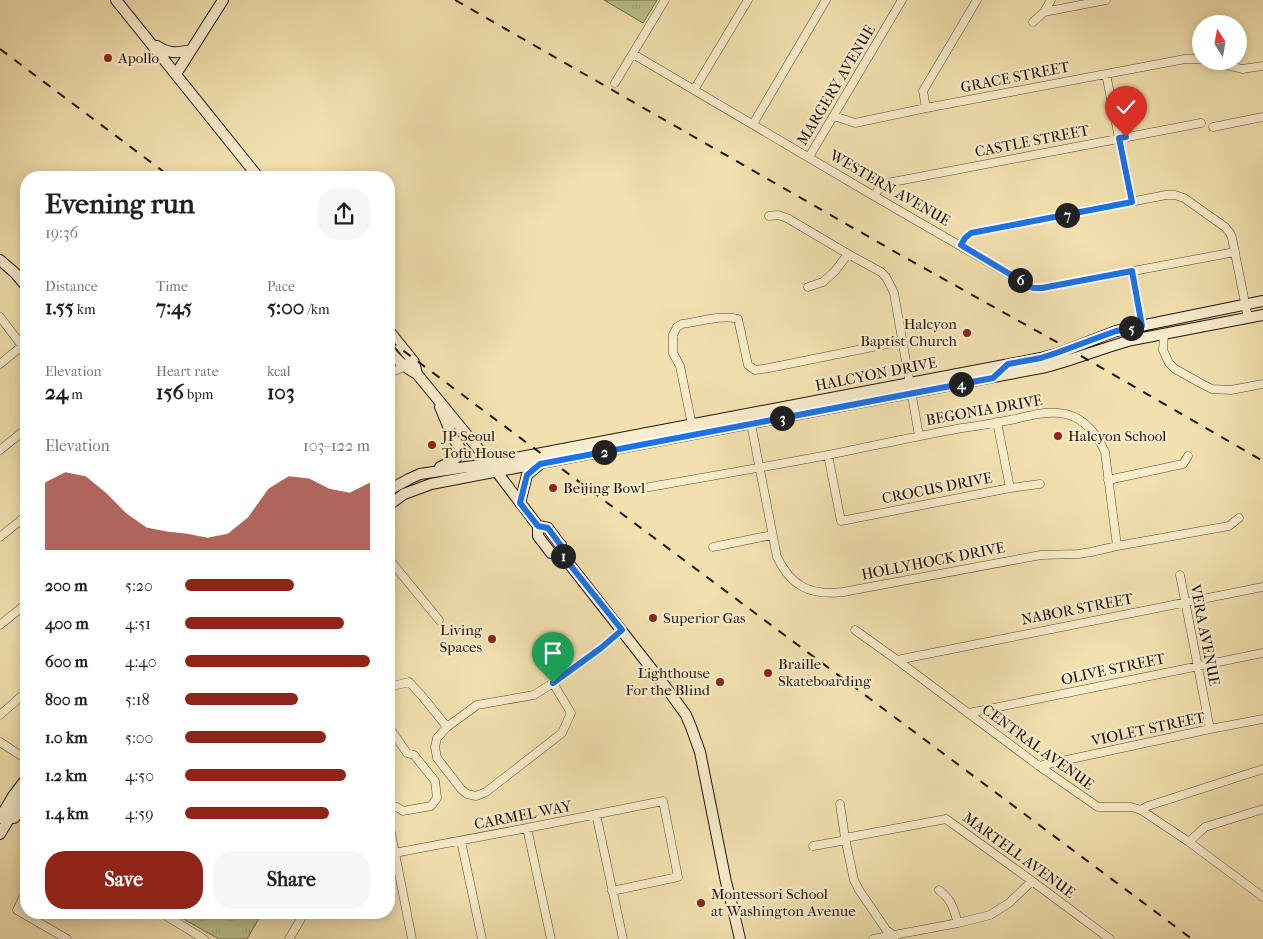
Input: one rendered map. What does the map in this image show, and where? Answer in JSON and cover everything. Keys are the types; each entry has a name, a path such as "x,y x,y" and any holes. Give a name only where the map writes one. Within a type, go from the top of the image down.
{"main road":[{"path":"116,0 253,171"},
{"path":"176,74 223,0"},
{"path":"150,42 165,51 176,53 191,50"},
{"path":"0,260 20,278"},
{"name":"HALCYON DRIVE","path":"395,501 404,494 423,487 751,424 1041,358 1116,331 1263,301"},
{"name":"HALCYON DRIVE","path":"420,474 911,388 993,378 1072,360 1117,344 1263,315"},
{"path":"395,339 414,362 417,374"},
{"path":"395,359 404,367 417,374 437,398 538,526 538,536 551,553 563,556 666,686 682,710 691,727 700,752 724,875 740,939"},
{"path":"993,378 1008,364"},
{"path":"395,487 420,474 445,466 459,455 460,448 453,438 437,398"},
{"path":"520,503 527,475 540,464"},
{"path":"1,827 13,796 20,787"},
{"path":"1,827 20,800"},
{"path":"1,827 20,811"}],"street":[{"path":"615,83 665,0"},
{"path":"694,90 748,0"},
{"path":"753,124 826,0"},
{"name":"MARGERY AVENUE","path":"809,157 902,0"},
{"path":"926,108 923,91 978,0"},
{"path":"1033,22 1044,12 1051,0"},
{"path":"1044,12 1106,0"},
{"name":"WESTERN AVENUE","path":"633,54 1033,288 1042,288 1235,252"},
{"name":"GRACE STREET","path":"834,116 855,123 1192,59"},
{"path":"1248,68 1263,66"},
{"path":"1106,74 1132,202"},
{"path":"1213,127 1263,118"},
{"name":"CASTLE STREET","path":"874,196 882,184 1201,123"},
{"path":"961,245 971,233 1166,195 1175,195 1184,198 1225,227 1230,233 1248,318"},
{"path":"769,216 778,215 787,218 881,272 886,277 894,293 919,436"},
{"path":"808,287 823,282 835,271 848,254"},
{"path":"1132,271 1142,326"},
{"path":"0,317 20,343"},
{"path":"692,425 680,366 673,353 673,335 677,327 682,324 724,317 738,319 748,365 755,370 902,341"},
{"path":"1164,334 1163,350 1169,363 1175,369 1202,384 1212,388 1231,390 1263,384"},
{"path":"0,364 20,351"},
{"path":"395,371 404,367 408,355"},
{"name":"BEGONIA DRIVE","path":"638,490 1043,413 1059,413 1071,415 1087,425 1100,440 1105,452 1117,546"},
{"path":"998,422 1010,488"},
{"name":"HOLLYHOCK DRIVE","path":"751,424 777,557 787,575 802,587 810,590 832,594 1042,555 1091,552 1229,526 1239,518"},
{"path":"0,450 20,435"},
{"name":"CROCUS DRIVE","path":"828,455 841,521 1010,488 1040,484"},
{"path":"1108,480 1183,464 1188,456"},
{"path":"0,537 20,521"},
{"path":"713,547 772,535"},
{"path":"395,566 439,620"},
{"name":"VERA AVENUE","path":"1180,575 1210,729"},
{"name":"NABOR STREET","path":"897,660 1263,586"},
{"path":"0,625 20,609"},
{"path":"553,683 571,713 562,733 486,792 476,796 467,794 437,758 435,747 437,738 447,727 477,705 534,695 601,648 622,630"},
{"name":"CENTRAL AVENUE","path":"855,630 1039,766 1098,807 1131,807 1141,810 1189,842 1263,897"},
{"name":"OLIVE STREET","path":"968,714 1263,653"},
{"path":"395,685 408,682 447,727"},
{"path":"0,715 20,697"},
{"name":"VIOLET STREET","path":"1039,766 1263,719"},
{"path":"395,736 407,753 414,755 435,781 437,798 431,806 403,811 395,808"},
{"path":"0,742 20,754"},
{"path":"1141,810 1148,806 1263,769"},
{"name":"CARMEL WAY","path":"395,852 663,801 678,877 612,890"},
{"path":"840,804 854,880 886,930 897,937"},
{"path":"1189,842 1204,827 1263,809"},
{"path":"596,814 622,939"},
{"name":"MARTELL AVENUE","path":"813,846 946,819 1032,880 1110,939"},
{"path":"527,828 551,939"},
{"path":"461,841 482,939"},
{"path":"395,866 412,939"},
{"path":"873,939 897,937 990,915 1009,903 1032,880"},
{"path":"939,890 948,897 958,923"},
{"path":"33,919 67,939"},
{"path":"171,919 204,939"},
{"path":"289,939 301,919"}],"green space":[{"path":"604,0 657,0 643,23"},
{"path":"184,919 259,919 247,939 219,939"}],"railway":[{"path":"455,0 1263,461"},
{"path":"0,49 163,171"},
{"path":"395,344 1192,939"}],"place":[{"name":"Apollo","path":"108,58"},
{"name":"Halcyon Baptist Church","path":"967,333"},
{"name":"Halcyon School","path":"1058,436"},
{"name":"JP Seoul Tofu House","path":"432,445"},
{"name":"Beijing Bowl","path":"553,488"},
{"name":"Superior Gas","path":"653,618"},
{"name":"Living Spaces","path":"492,639"},
{"name":"Braille Skateboarding","path":"768,673"},
{"name":"Lighthouse For the Blind","path":"720,682"},
{"name":"Montessori School at Washington Avenue","path":"701,903"}],"route":[{"path":"553,683 622,630 563,556 561,545 548,528 538,526 520,503 529,473 540,464 993,378 1008,364 1041,358 1116,331 1142,326 1132,271 1042,288 1033,288 961,245 971,233 1132,202 1119,138 1126,137"}]}
